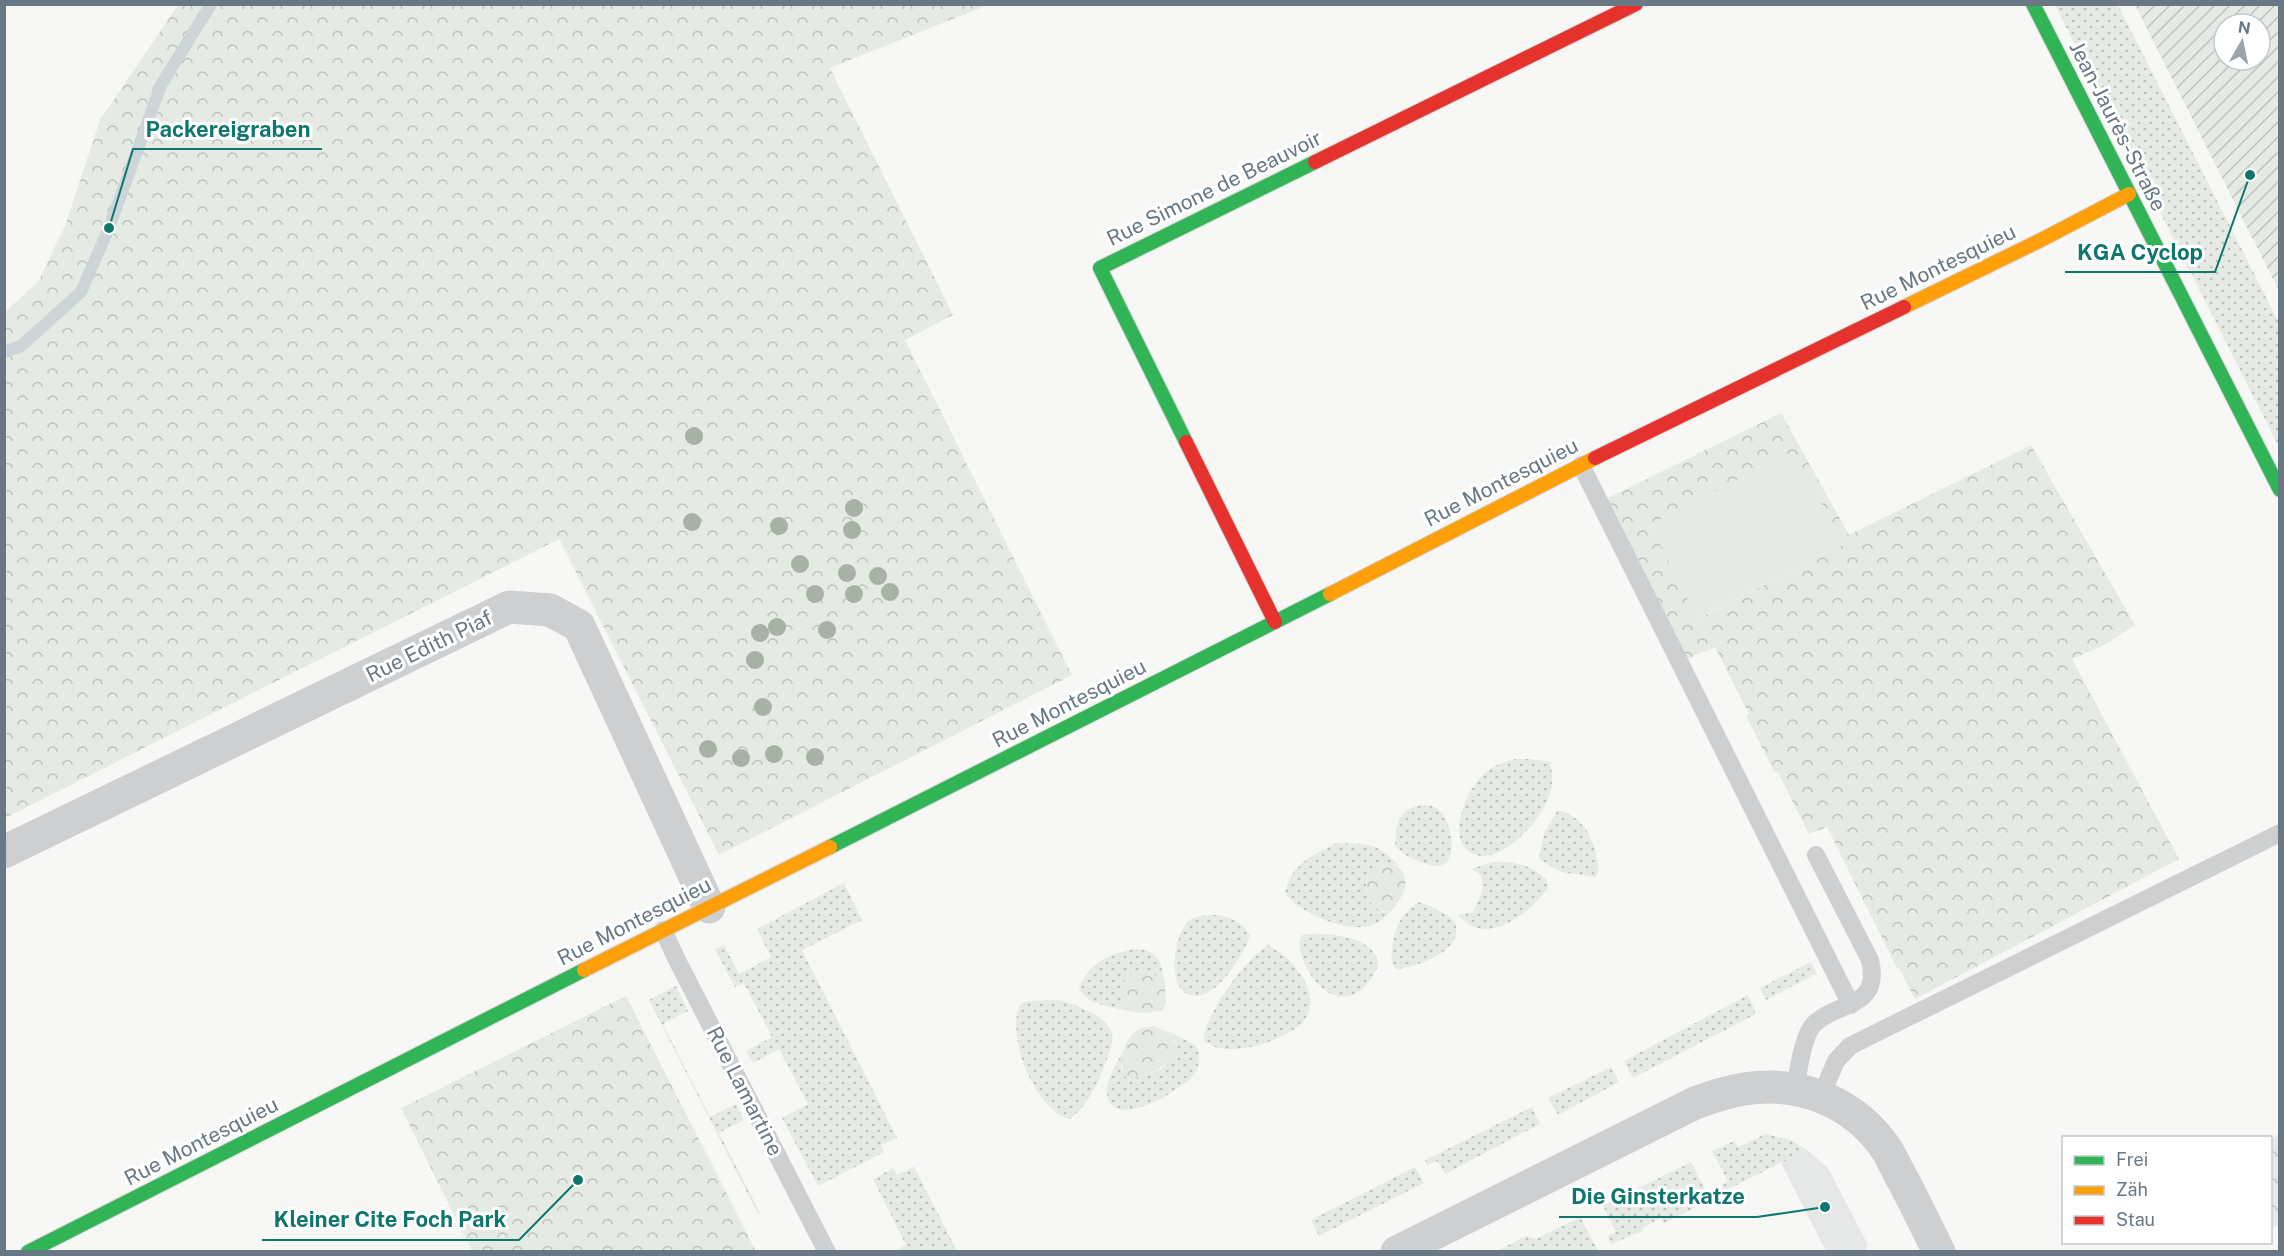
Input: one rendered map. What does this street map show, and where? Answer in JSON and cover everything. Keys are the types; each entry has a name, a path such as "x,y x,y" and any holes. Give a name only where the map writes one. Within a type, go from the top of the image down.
{"street":[{"name":"Rue Simone de Beauvoir","path":"1275,622 1100,268 1636,4"},
{"name":"Jean-Jaurès-Straße","path":"2033,4 2280,490"},
{"name":"Rue Montesquieu","path":"28,1251 1275,622 1581,465 2042,240 2129,194"},
{"name":"Rue Edith Piaf","path":"4,852 509,607 530,608 550,610 579,626 709,907"},
{"path":"1397,1251 1695,1102 1743,1089 1808,1092 1845,1108 1867,1126 1887,1150 1939,1251"}],"lane":[{"path":"1581,465 1851,1005"},
{"path":"1808,1092 1850,1046 2280,833"},
{"path":"1808,1092 1808,1034 1816,1023 1860,1000 1870,988 1874,975 1870,960 1816,855"},
{"name":"Rue Lamartine","path":"663,930 827,1251"}],"shaded area":[{"path":"1807,1150 1828,1168 1868,1245 1865,1251 1826,1251 1781,1163"}],"green space":[{"path":"178,5 988,5 830,68 953,315 905,340 1072,675 719,855 559,539 5,818 5,312 38,282 65,226 100,120"},
{"path":"2055,5 2118,5 2279,323 2279,447"},
{"path":"2135,5 2279,5 2279,291"},
{"path":"1781,413 1849,535 2031,445 2135,625 2106,644 2072,659 2179,859 1915,999 1897,968 1827,827 1809,834 1778,772 1775,773 1746,716 1749,714 1715,647 1687,659 1608,498","holes":["1650,524 1842,545 1700,618"]},
{"path":"1794,451 1843,545 1697,619 1650,524"},
{"path":"1515,759 1550,762 1552,782 1548,800 1533,823 1512,844 1488,856 1476,855 1466,849 1461,840 1459,828 1466,802 1472,789 1486,772"},
{"path":"1423,805 1432,806 1440,811 1449,829 1452,849 1444,864 1436,866 1423,863 1404,854 1395,845 1398,823 1403,813"},
{"path":"1558,810 1576,819 1589,834 1598,864 1598,874 1595,877 1561,872 1539,859 1544,833"},
{"path":"1336,843 1377,848 1399,866 1392,863 1367,875 1366,887 1372,901 1384,913 1392,910 1376,924 1348,926 1323,919 1311,914 1285,893 1297,868"},
{"path":"1494,862 1517,863 1529,867 1547,880 1548,888 1528,910 1510,922 1491,929 1482,929 1469,924 1457,915 1473,912 1481,894 1481,876 1470,869"},
{"path":"1383,863 1397,866 1405,877 1403,894 1392,910 1384,911 1378,910 1370,901 1366,882 1367,875"},
{"path":"844,883 862,920 802,950 897,1138 881,1145 884,1152 818,1186 782,1118 808,1104 779,1049 753,1063 746,1051 772,1037 744,983 735,987 715,949 724,945 739,974 771,957 757,929"},
{"path":"1420,902 1448,915 1456,924 1456,936 1451,944 1438,955 1413,966 1397,969 1392,964 1392,946 1397,928 1406,913"},
{"path":"1218,915 1237,921 1250,936 1233,968 1224,979 1204,994 1193,996 1183,991 1178,985 1175,966 1177,943 1185,924 1191,919"},
{"path":"1302,935 1351,938 1369,948 1379,964 1365,986 1350,996 1335,995 1322,987 1311,975 1303,960 1300,946"},
{"path":"1269,945 1296,967 1304,980 1310,1002 1307,1016 1300,1025 1288,1033 1259,1045 1227,1049 1214,1046 1204,1040 1211,1017 1228,988 1250,961"},
{"path":"1139,949 1156,956 1165,982 1152,973 1123,1004 1128,1011 1094,1002 1079,989 1088,972 1103,960 1120,952"},
{"path":"1811,962 1817,973 1766,1000 1760,988"},
{"path":"1139,971 1152,973 1165,982 1166,1004 1162,1011 1143,1013 1128,1011 1125,1006 1122,989 1127,976"},
{"path":"676,986 688,1011 663,1024 710,1117 736,1104 744,1120 719,1133 760,1213 758,1214 649,1000"},
{"path":"1748,995 1756,1014 1633,1078 1624,1061"},
{"path":"626,996 756,1251 472,1251 401,1108"},
{"path":"1058,1000 1075,1005 1099,1017 1110,1027 1112,1042 1110,1051 1097,1082 1085,1103 1070,1119 1057,1113 1045,1102 1026,1070 1020,1051 1017,1017 1021,1003"},
{"path":"1153,1026 1170,1035 1177,1053 1166,1064 1147,1075 1124,1076 1122,1057 1129,1038 1139,1029"},
{"path":"1165,1030 1197,1047 1199,1061 1194,1074 1163,1098 1148,1105 1121,1110 1111,1105 1107,1094 1108,1083 1123,1051 1121,1068 1124,1076 1143,1076 1161,1069 1169,1060 1175,1041"},
{"path":"1611,1067 1619,1082 1558,1115 1548,1098"},
{"path":"1532,1107 1540,1124 1445,1174 1437,1161 1427,1165 1425,1160"},
{"path":"1766,1134 1790,1140 1807,1150 1724,1191 1721,1185 1728,1181 1712,1151 1734,1141 1738,1147"},
{"path":"2278,1135 2279,1224 2272,1228 2272,1138"},
{"path":"1691,1162 1710,1198 1704,1201 1705,1203 1664,1223 1661,1218 1642,1228 1643,1231 1611,1244 1607,1236 1616,1232 1603,1206"},
{"path":"914,1167 957,1251 894,1251 906,1245 873,1179 893,1168 897,1175"},
{"path":"1415,1167 1424,1183 1319,1236 1311,1220"},
{"path":"1580,1217 1598,1250 1497,1251 1526,1236 1536,1239"}],"waterway":[{"path":"4,352 21,346 81,292 109,228 161,85 211,4"}],"traffic: fast":[{"path":"2033,4 2280,490"},
{"path":"1186,442 1100,268 1315,162"},
{"path":"830,847 1330,594"},
{"path":"28,1252 584,970"}],"traffic: slow":[{"path":"1904,307 2129,194"},
{"path":"1330,594 1595,458"},
{"path":"584,970 830,847"}],"traffic: jam":[{"path":"1315,162 1636,4"},
{"path":"1595,458 1904,307"},
{"path":"1186,442 1275,622"}],"place":[{"name":"KGA Cyclop","path":"2250,175"},
{"name":"Packereigraben","path":"109,228"},
{"name":"Kleiner Cite Foch Park","path":"578,1180"},
{"name":"Die Ginsterkatze","path":"1825,1207"}]}
